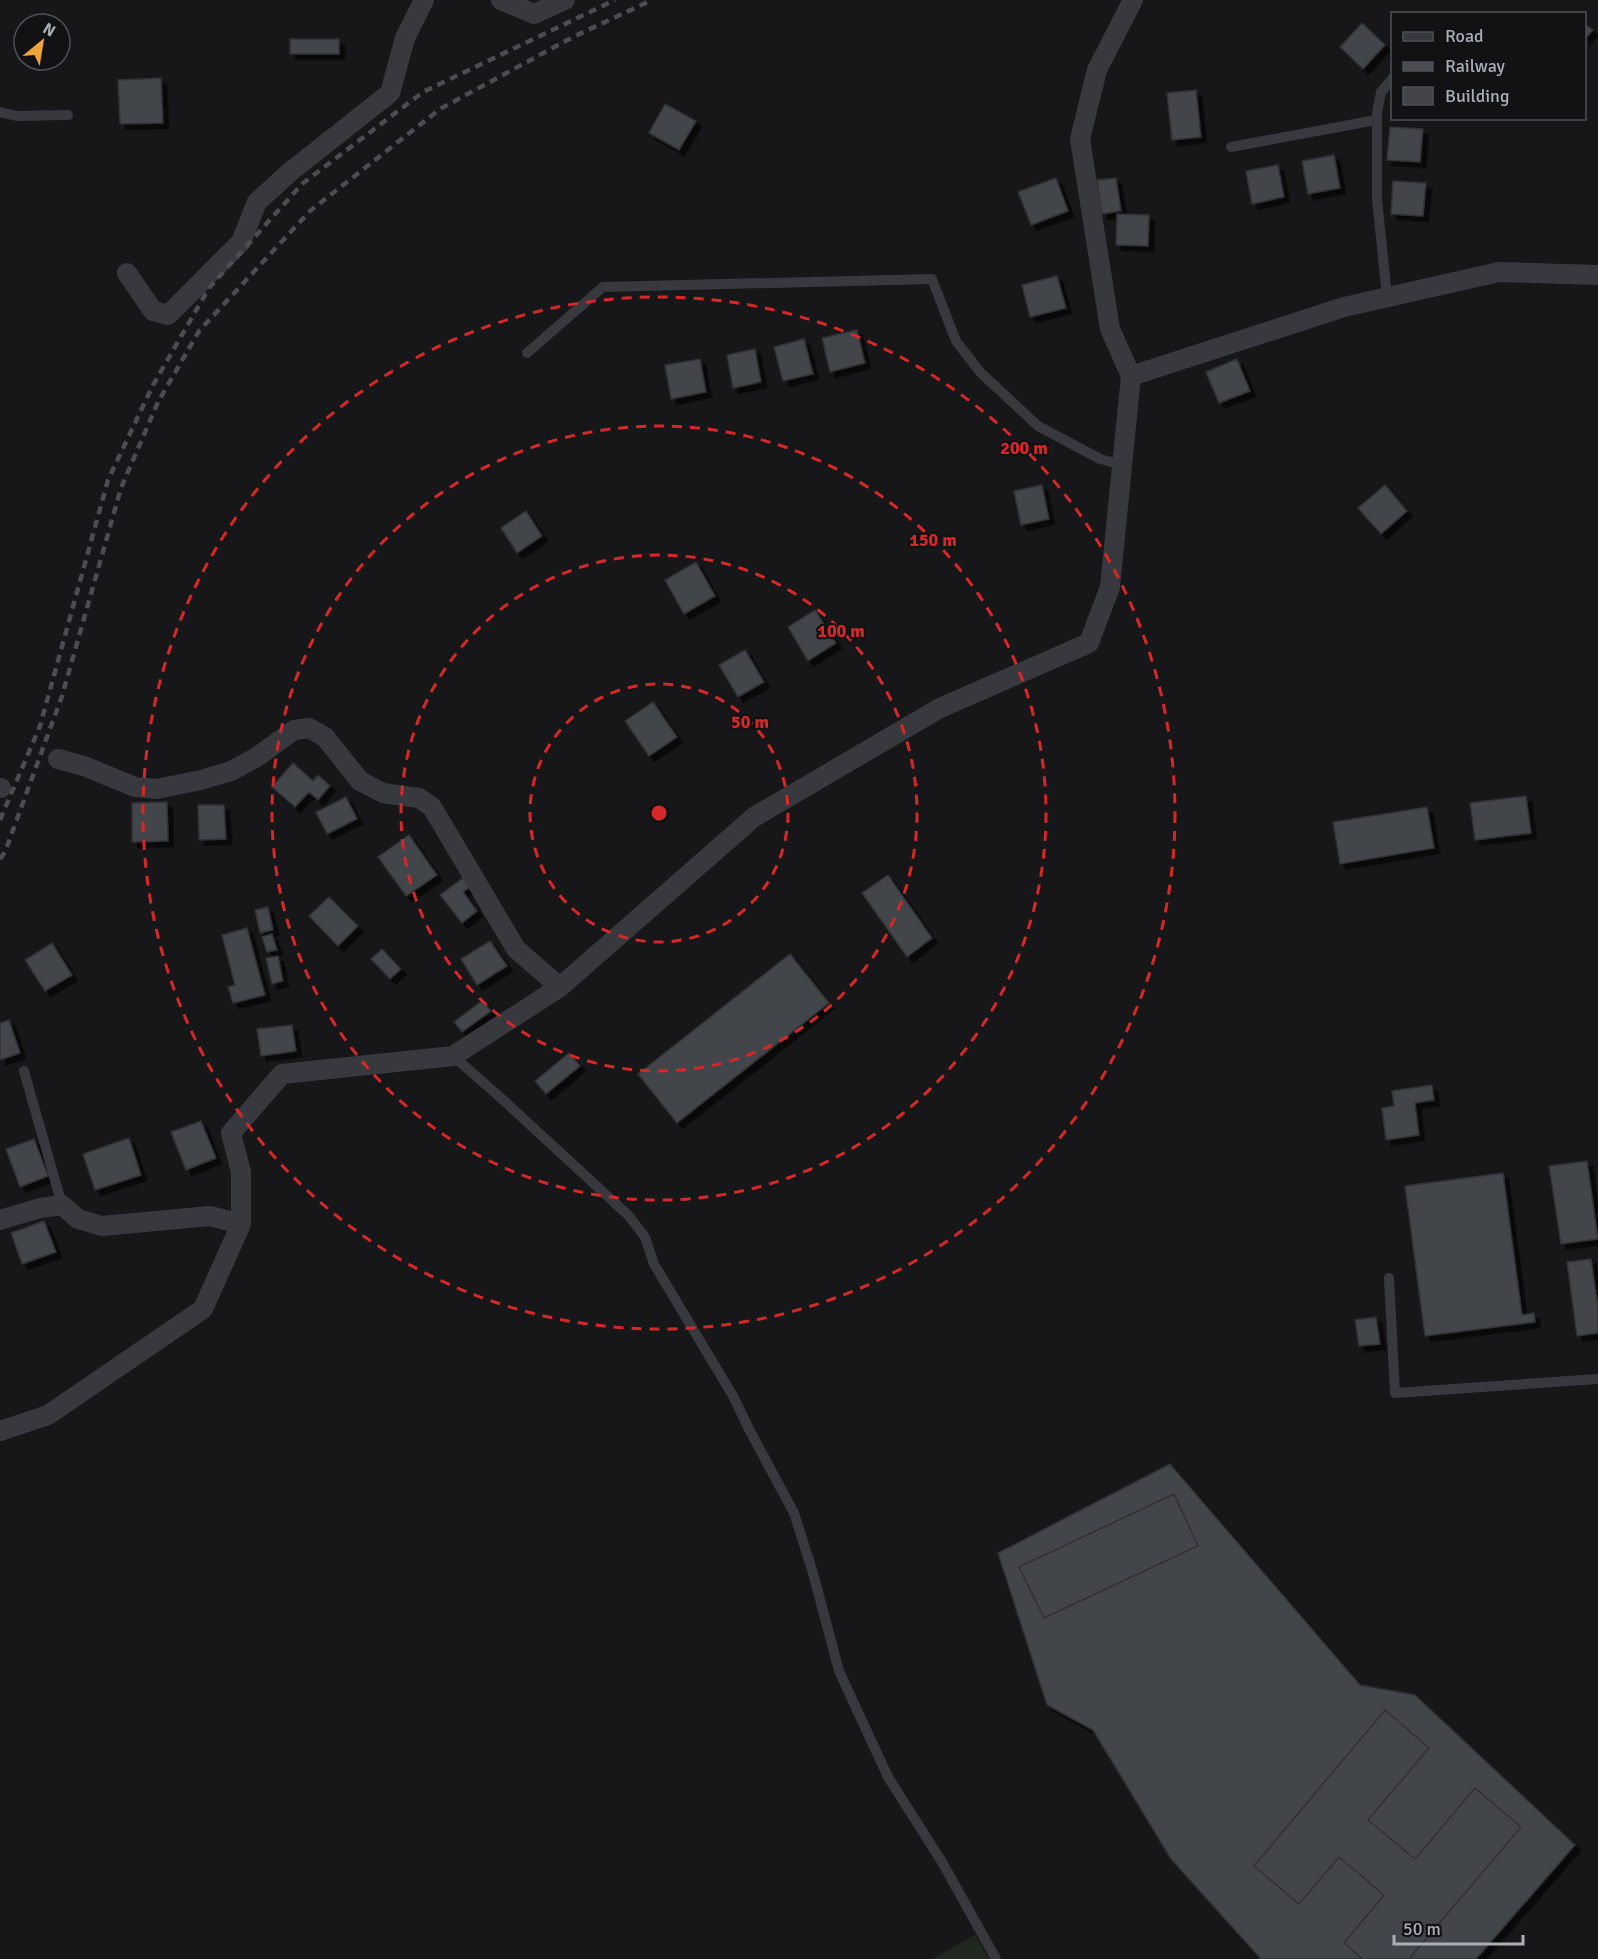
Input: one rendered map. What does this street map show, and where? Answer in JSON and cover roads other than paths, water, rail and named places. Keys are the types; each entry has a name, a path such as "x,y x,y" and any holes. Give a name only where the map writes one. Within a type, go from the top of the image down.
{"street":[{"path":"128,273 153,311 168,315 241,242 257,202 290,172 390,93 405,38 424,0"},
{"path":"501,0 534,14 565,0"},
{"path":"0,1431 48,1415 203,1309 241,1224 241,1172 231,1133 282,1074 453,1056 560,987 754,817 940,708 1089,644 1110,587 1131,376 1110,329 1080,139 1097,70 1133,0"},
{"path":"1131,376 1344,307 1499,272 1598,275"},
{"path":"58,759 84,766 135,787 157,789 231,771 257,757 294,730 309,728 325,737 360,781 383,793 418,798 432,807 516,949 560,987"},
{"path":"0,1220 40,1208 62,1205 78,1219 102,1226 210,1216 241,1224"}],"lane":[{"path":"1387,297 1377,199 1376,120 1381,92 1391,80"},
{"path":"0,112 17,116 68,115"},
{"path":"1231,147 1376,120"},
{"path":"527,353 603,287 932,279 956,341 981,372 1038,426 1100,459 1122,465"},
{"path":"453,1056 628,1215 645,1237 654,1264 733,1396 794,1513 813,1573 839,1671 888,1777 942,1862 996,1959"},
{"path":"24,1071 62,1205"},
{"path":"1389,1278 1395,1393 1598,1379"}],"railway":[{"path":"0,820 40,726 108,480 153,385 209,288 302,184 423,92 615,0"},
{"path":"0,859 5,852 62,696 121,488 158,402 199,331 310,211 440,109 573,37 652,0"}]}
